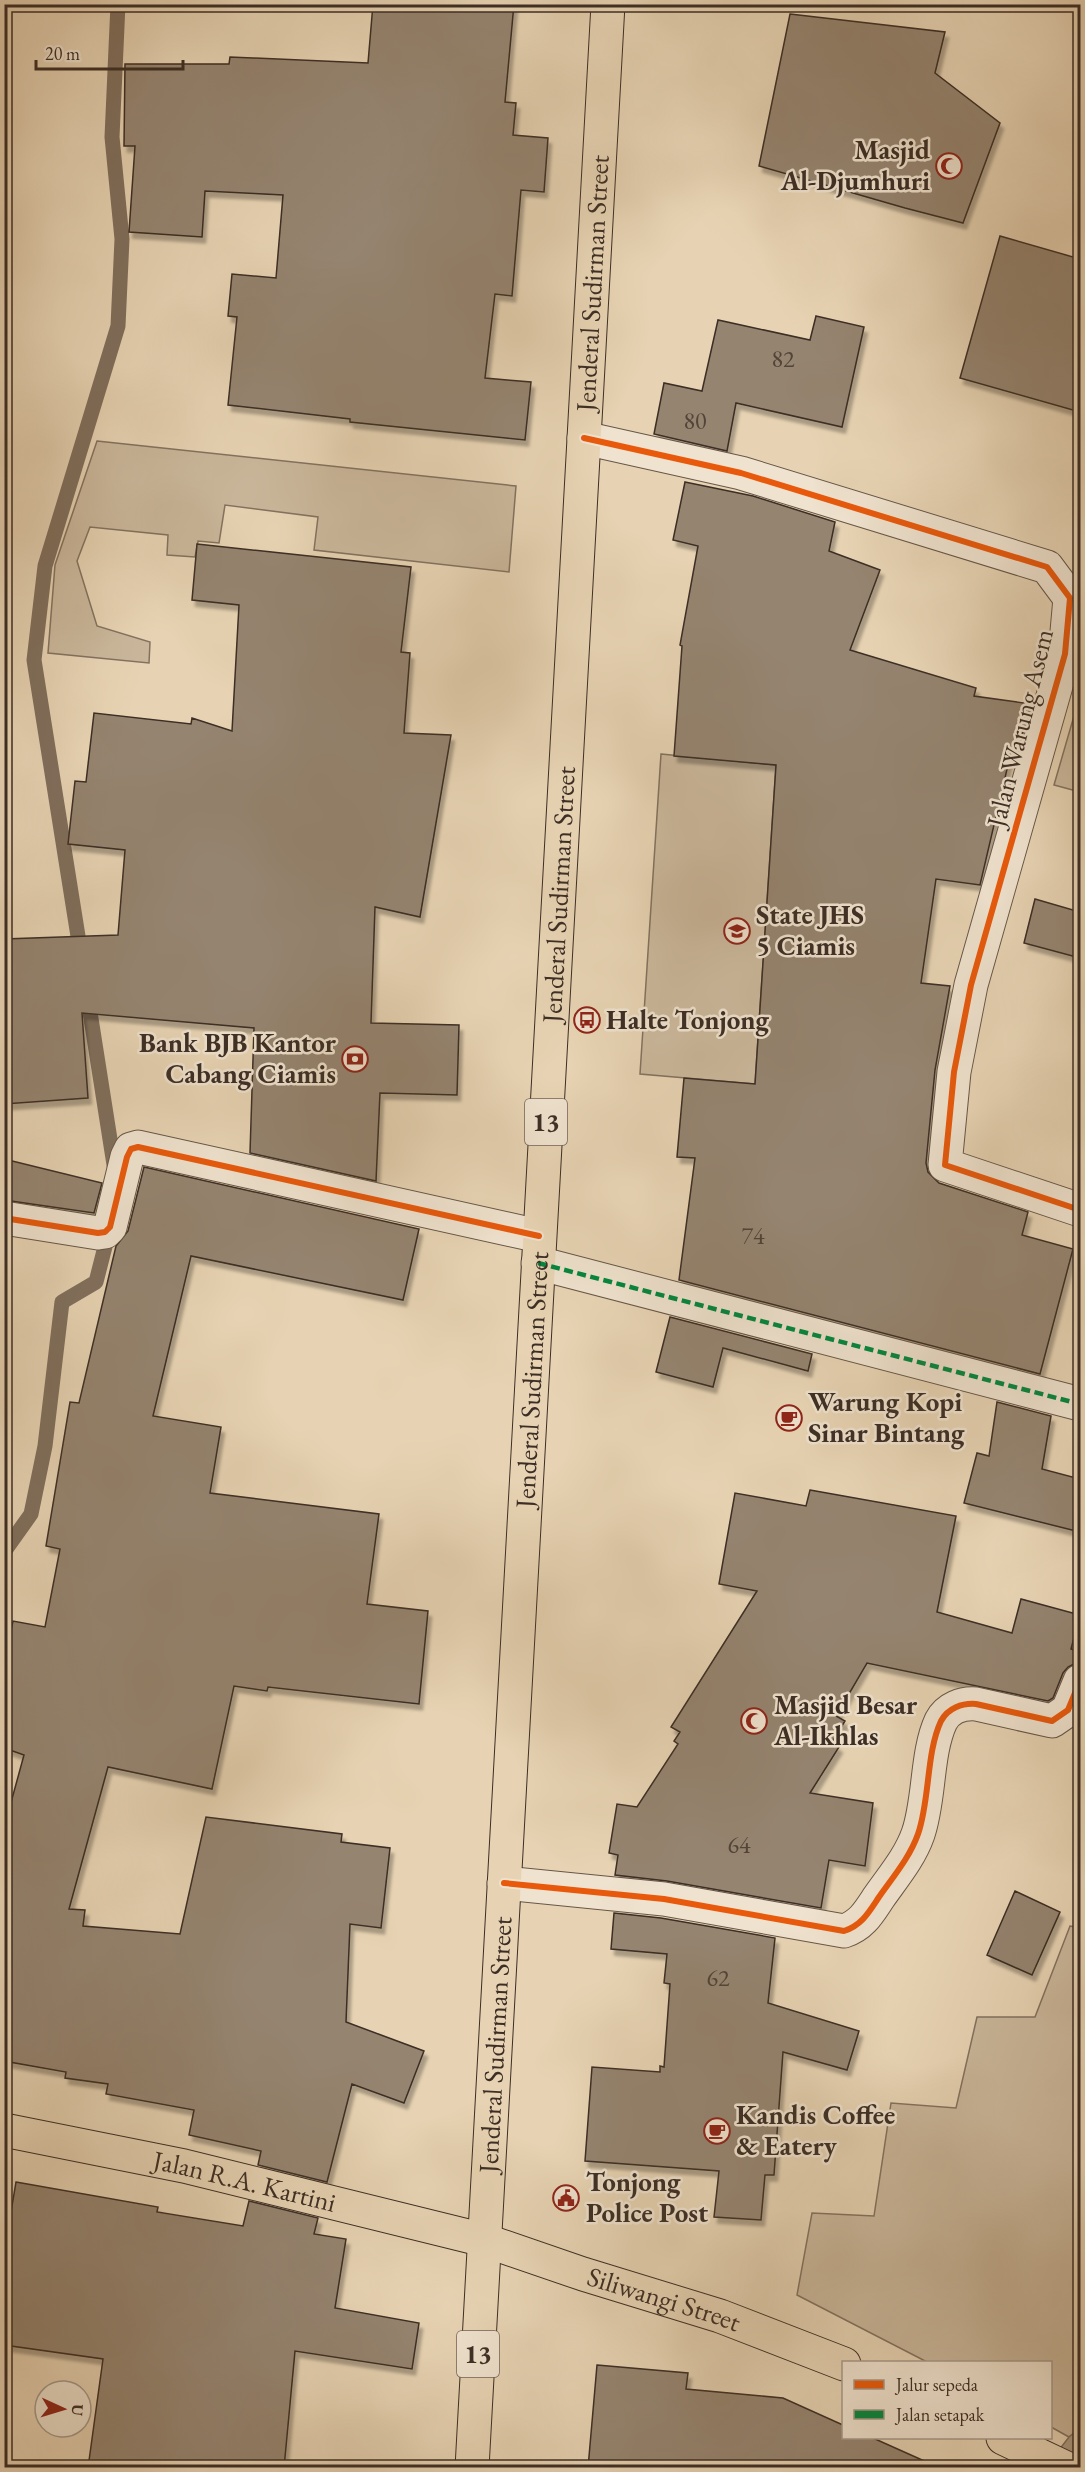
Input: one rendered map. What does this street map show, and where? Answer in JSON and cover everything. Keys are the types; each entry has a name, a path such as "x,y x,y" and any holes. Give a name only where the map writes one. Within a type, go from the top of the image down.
{"main road":[{"name":"Jenderal Sudirman Street","path":"472,2468 608,4"},
{"name":"Jalan R.A. Kartini","path":"4,2130 184,2166 484,2240"},
{"name":"Siliwangi Street","path":"484,2240 583,2274 720,2316 842,2364"},
{"path":"1005,2439 1066,2468"}],"street":[{"name":"Jalan Warung Asem","path":"584,438 741,472 1047,567 1070,598 1065,654 971,985 954,1072 945,1165 1080,1210"},
{"path":"4,1218 98,1233 105,1232 110,1227 127,1157 131,1149 138,1147 539,1249 1080,1404"},
{"path":"504,1882 664,1899 844,1931 850,1929 862,1921 912,1849 922,1823 934,1747 941,1721 947,1713 955,1707 976,1704 1052,1721 1068,1710 1080,1681"}],"shaded area":[{"path":"97,441 516,486 509,572 314,550 318,517 225,505 219,543 198,541 195,557 167,555 168,535 90,527 77,561 97,626 150,642 149,663 48,653 55,565"},
{"path":"1078,702 1080,702 1080,792 1054,785"},
{"path":"661,754 776,765 755,1084 640,1074"},
{"path":"1070,1926 1080,1928 1080,2428 1069,2437 1052,2428 1052,2361 925,2361 797,2295 812,2213 874,2216 891,2103 956,2108 977,2017 1035,2017"},
{"path":"1080,2428 1080,2467 1045,2468 1069,2437"}],"building":[{"path":"373,4 514,4 505,102 516,103 513,135 548,138 544,192 521,190 512,296 495,294 485,378 531,382 525,440 350,422 350,419 228,405 237,317 228,316 232,274 276,278 283,195 205,191 202,237 129,232 135,146 124,146 125,64 229,64 230,57 368,63"},
{"path":"790,14 945,32 935,73 1000,123 963,223 759,166"},
{"path":"1000,236 1080,259 1080,412 960,378"},
{"path":"816,316 864,327 842,427 736,403 727,451 654,434 664,383 702,391 718,320 810,340"},
{"path":"685,482 753,496 835,522 829,551 880,570 850,650 976,688 974,696 1031,704 1017,753 1011,752 980,885 936,879 921,983 950,986 935,1070 926,1163 928,1172 939,1183 1028,1212 1022,1235 1073,1249 1040,1374 679,1280 695,1158 677,1157 684,1078 755,1084 776,765 674,756 682,646 680,645 698,546 673,540"},
{"path":"197,544 411,567 401,652 410,653 404,733 451,735 420,917 375,907 371,1023 459,1025 457,1095 380,1093 376,1181 250,1153 254,1028 82,1013 88,1098 4,1104 4,939 118,935 125,850 68,844 75,781 86,782 94,713 191,724 192,718 232,731 239,605 192,600"},
{"path":"1035,899 1080,912 1080,958 1024,943"},
{"path":"4,1159 102,1183 94,1213 4,1200"},
{"path":"144,1167 419,1229 403,1300 191,1256 153,1416 221,1427 210,1493 379,1514 367,1604 428,1611 419,1704 268,1687 267,1691 234,1686 212,1789 108,1767 69,1909 85,1910 83,1926 180,1934 206,1817 342,1834 341,1842 390,1848 381,1928 350,1924 346,2022 424,2051 404,2103 352,2084 327,2182 258,2165 261,2151 189,2135 194,2110 106,2094 108,2084 65,2078 66,2072 4,2061 4,1828 24,1755 4,1748 4,1663 13,1621 45,1627 60,1549 46,1546 70,1402 79,1403 116,1246 128,1231"},
{"path":"670,1317 812,1354 808,1371 723,1348 713,1387 656,1372"},
{"path":"997,1402 1051,1416 1042,1469 1080,1479 1080,1532 964,1503 977,1453 989,1456"},
{"path":"810,1490 956,1516 937,1612 1012,1633 1021,1599 1080,1615 1071,1649 1077,1651 1074,1664 1063,1673 1053,1698 1048,1701 867,1663 836,1716 845,1721 832,1742 839,1747 810,1793 873,1803 865,1866 829,1860 821,1908 667,1881 615,1875 618,1855 609,1853 617,1804 637,1807 678,1744 674,1741 680,1732 671,1727 757,1591 719,1584 735,1493 806,1506"},
{"path":"1015,1891 1060,1912 1032,1975 987,1955"},
{"path":"614,1913 661,1918 775,1938 768,2003 859,2031 847,2070 783,2052 774,2175 765,2175 761,2220 714,2217 719,2171 585,2161 592,2067 660,2072 660,2066 664,2067 670,1984 664,1983 667,1954 611,1949"},
{"path":"16,2182 158,2207 157,2212 243,2226 249,2201 318,2218 314,2234 346,2239 335,2308 419,2323 412,2369 295,2351 284,2468 88,2468 103,2359 4,2345 4,2253"},
{"path":"597,2365 688,2373 686,2389 783,2398 842,2425 842,2439 875,2439 940,2468 588,2468"}],"waterway":[{"path":"81,955 34,660 45,566 118,326 122,239 112,137 118,4"},
{"path":"87,993 115,1171"},
{"path":"4,1552 31,1514 45,1446 62,1302 96,1282 109,1231"}],"marked path":[{"path":"538,1263 1080,1404"}],"cycle path":[{"path":"584,438 741,473 1047,567 1070,598 1065,654 971,985 954,1072 945,1165 1080,1210"},
{"path":"4,1218 98,1233 105,1232 110,1227 127,1157 131,1149 138,1147 539,1236"},
{"path":"504,1883 664,1899 844,1931 856,1925 868,1913 901,1867 915,1842 925,1806 936,1734 947,1713 966,1704 976,1704 1052,1721 1068,1710 1080,1681"}],"place":[{"name":"Masjid Al-Djumhuri","path":"949,166"},
{"name":"State JHS 5 Ciamis","path":"737,931"},
{"name":"Halte Tonjong","path":"587,1020"},
{"name":"Bank BJB Kantor Cabang Ciamis","path":"355,1059"},
{"name":"Warung Kopi Sinar Bintang","path":"789,1418"},
{"name":"Masjid Besar Al-Ikhlas","path":"754,1721"},
{"name":"Kandis Coffee & Eatery","path":"717,2131"},
{"name":"Tonjong Police Post","path":"566,2198"}]}
